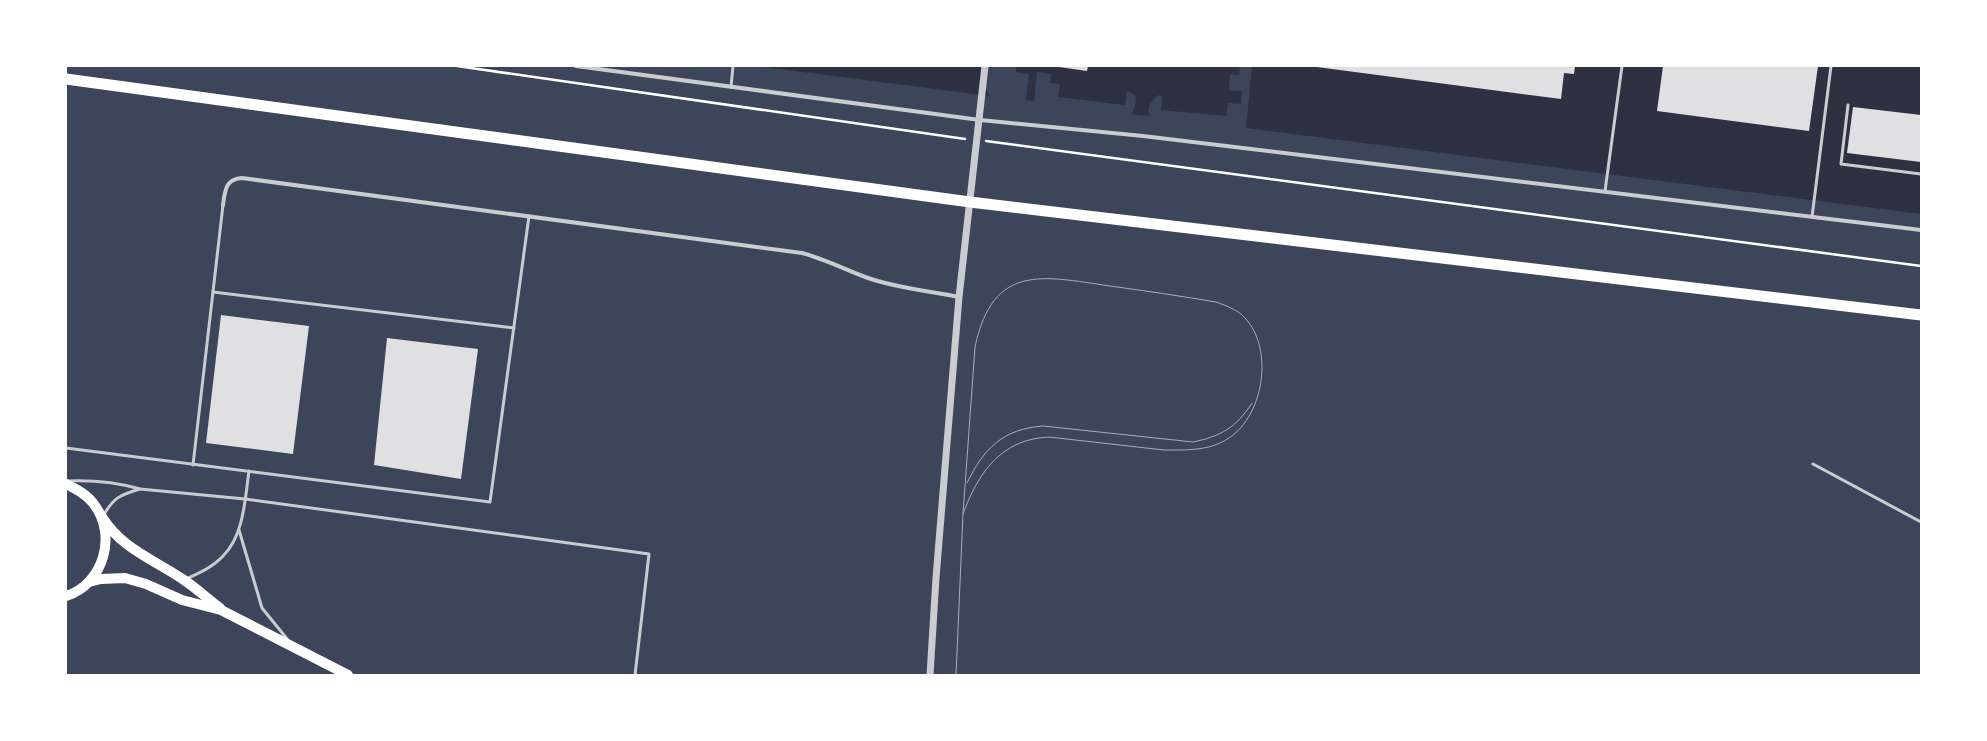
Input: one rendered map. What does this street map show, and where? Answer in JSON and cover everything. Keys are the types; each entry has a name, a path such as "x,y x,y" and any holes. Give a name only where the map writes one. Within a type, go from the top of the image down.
{"highway":[{"path":"66,79 970,202 1921,315"}],"main road":[{"path":"66,484 81,492 93,503 117,537 126,545 185,580 221,610"},
{"path":"66,596 74,593 89,582 99,569 105,554 106,537 102,517"},
{"path":"89,582 101,579 125,578 146,584 182,600 221,610 293,645 348,675"}],"street":[{"path":"576,66 980,120 1143,136 1921,230"},
{"path":"930,675 936,578 959,296 978,140 985,66"},
{"path":"223,205 226,185 234,178 242,178 802,252 820,257 868,278 891,284 959,296"}],"lane":[{"path":"731,87 733,66"},
{"path":"1605,191 1622,66"},
{"path":"1812,217 1831,66"},
{"path":"1848,105 1841,164 1921,174"},
{"path":"193,465 223,205"},
{"path":"66,448 490,502 529,215"},
{"path":"213,292 514,328"},
{"path":"1814,464 1921,522"},
{"path":"185,580 202,572 223,556 239,530 249,471"},
{"path":"66,481 90,480 140,489 245,499 649,554 635,675"},
{"path":"102,517 111,502 119,496 140,489"},
{"path":"239,530 262,608 293,645"}],"path":[{"path":"457,66 978,140 1921,266"}],"shaded area":[{"path":"66,66 757,66 990,96 986,90 988,66 1016,66 1016,72 1029,74 1026,100 1034,101 1037,72 1051,74 1050,83 1060,84 1058,97 1125,105 1127,91 1135,95 1136,102 1132,114 1150,116 1150,104 1159,95 1162,96 1161,110 1226,116 1228,103 1241,104 1242,91 1229,90 1230,74 1239,75 1240,66 1252,66 1246,128 1921,214 1921,675 66,675"}],"building":[{"path":"1052,66 1088,66 1087,71"},
{"path":"1309,66 1575,66 1574,74 1564,73 1561,99"},
{"path":"1663,66 1818,66 1809,131 1657,111"},
{"path":"1853,107 1921,115 1921,162 1847,153"},
{"path":"221,315 309,326 293,454 206,443"},
{"path":"387,338 478,349 461,479 374,465"}],"tram line":[{"path":"956,675 963,514 975,347 983,320 994,301 1008,288 1024,281 1042,279 1085,282 1216,302 1239,313 1245,318 1254,331 1260,347 1262,364 1261,381 1257,398 1250,414 1241,428 1229,438 1206,448 1190,450 1164,450 1049,437 1032,439 1017,444 1005,451 994,461 984,472 976,485 963,514"},
{"path":"967,483 980,460 988,450 996,442 1017,431 1043,426 1193,442 1212,437 1227,430 1240,419 1252,403"}]}
